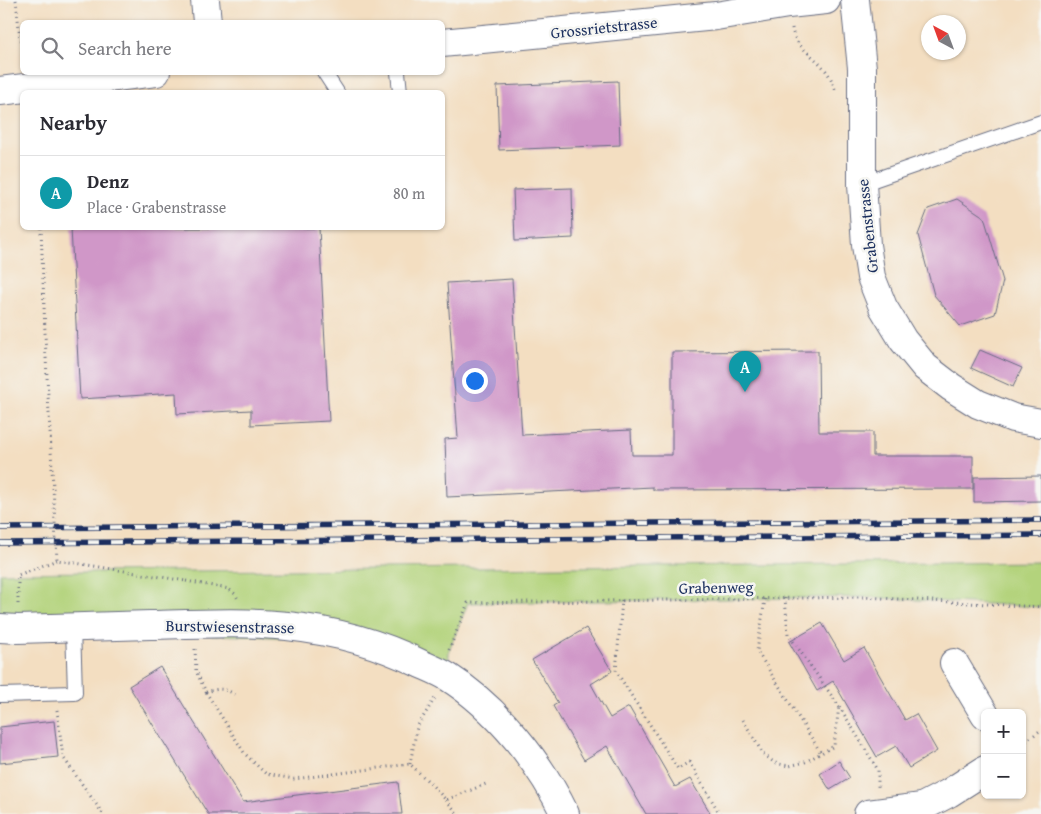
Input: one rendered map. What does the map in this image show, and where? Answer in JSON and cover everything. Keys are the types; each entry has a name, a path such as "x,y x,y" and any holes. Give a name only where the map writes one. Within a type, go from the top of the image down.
{"street":[{"path":"204,0 207,20"},
{"name":"Grossrietstrasse","path":"445,43 716,8 826,0"},
{"name":"Grabenstrasse","path":"855,0 862,68 862,184 866,245 871,277 883,308 903,340 925,367 952,387 978,404 1013,418 1041,423"},
{"path":"0,91 131,75"},
{"name":"Burstwiesenstrasse","path":"0,628 242,623 302,628 362,640 396,652 448,677 477,699 507,728 530,757 556,796 564,814"},
{"path":"954,663 981,709"},
{"path":"873,813 922,807 949,793 981,773"}],"lane":[{"path":"326,75 336,90"},
{"path":"398,75 400,90"},
{"path":"862,184 1041,122"},
{"path":"0,695 76,693 73,627"}],"path":[{"path":"16,0 20,38"},
{"path":"41,230 57,560"},
{"path":"18,599 18,575 57,560 229,590 236,594 239,600 242,623"},
{"name":"Grabenweg","path":"448,677 449,650 468,603 864,597 1041,607"},
{"path":"765,598 757,651 821,753"},
{"path":"785,598 788,634 839,706 878,770 873,813"},
{"path":"622,600 616,671 678,769 689,762 720,814"},
{"path":"193,624 196,671 206,692 245,754 266,774 294,779 410,764"},
{"path":"410,764 417,727 448,677"},
{"path":"206,692 214,689 226,689 236,696"},
{"path":"55,694 63,757 103,814"},
{"path":"743,720 763,754 775,763 788,766 805,762 834,746 839,706"},
{"path":"1026,741 1041,730"},
{"path":"410,764 458,814"},
{"path":"446,800 486,784"}],"green space":[{"path":"1041,562 1041,607 863,597 468,603 449,650 448,677 362,640 0,628 0,573"}],"building":[{"path":"618,81 620,145 499,150 497,86"},
{"path":"572,188 573,238 515,241 513,190"},
{"path":"957,199 984,217 1003,281 995,314 960,326 934,295 918,235 928,209"},
{"path":"71,230 319,230 329,421 251,425 251,410 177,414 176,393 80,399"},
{"path":"512,279 522,435 631,430 632,455 672,455 672,352 818,351 819,432 873,432 873,456 973,456 973,489 653,490 653,487 447,497 445,439 458,438 447,283"},
{"path":"980,350 1022,368 1013,387 971,368"},
{"path":"1041,476 1041,501 974,502 974,477"},
{"path":"822,623 844,660 864,648 905,720 916,714 937,751 909,768 896,746 877,757 833,681 817,691 789,642"},
{"path":"586,628 612,671 591,684 610,718 629,707 675,787 690,779 711,814 646,814 607,746 584,760 553,706 558,703 532,660"},
{"path":"160,667 243,802 398,782 402,814 208,814 129,686"},
{"path":"54,721 58,757 0,763 0,727"},
{"path":"839,761 850,778 830,790 820,774"}],"railway":[{"path":"0,528 1041,520"},
{"path":"0,543 1041,535"}],"place":[{"name":"Denz","path":"745,392"}]}
